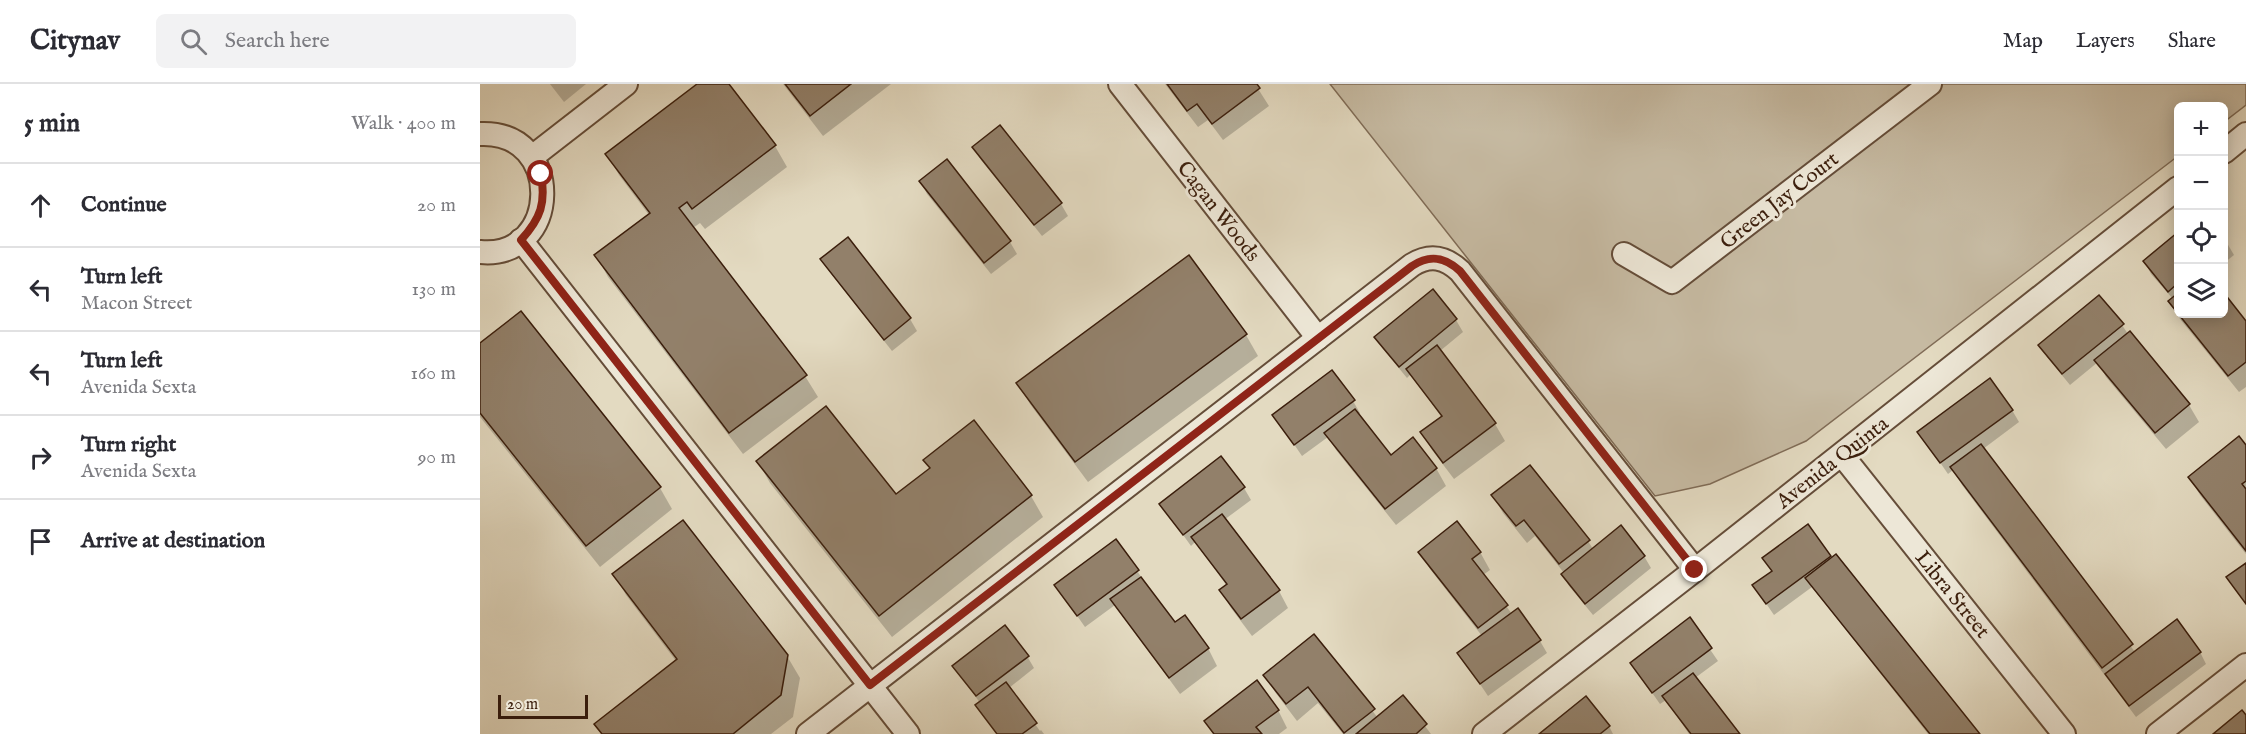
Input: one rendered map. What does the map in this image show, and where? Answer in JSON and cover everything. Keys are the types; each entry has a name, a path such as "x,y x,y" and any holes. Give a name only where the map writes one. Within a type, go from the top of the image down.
{"street":[{"path":"532,157 626,84"},
{"name":"Cagan Woods","path":"1120,84 1318,338"},
{"name":"Green Jay Court","path":"1624,254 1672,282 1930,84"},
{"path":"480,134 501,136 517,144 532,157 541,174 544,190 541,210 534,226 521,240 505,249 480,252"},
{"path":"2228,148 2246,134"},
{"name":"Avenida Quinta","path":"1484,734 2174,191"},
{"path":"521,240 908,734"},
{"path":"808,734 1318,338 1420,260 1430,258 1446,260 1468,280 1695,570"},
{"name":"Libra Street","path":"1842,454 2064,734"},
{"path":"2157,734 2246,664"}],"shaded area":[{"path":"1330,84 2246,84 2246,105 2228,119 2228,102 2174,102 2174,159 1806,441 1710,484 1655,496"}],"building":[{"path":"697,84 729,84 776,145 692,209 687,202 679,208 807,375 729,433 594,255 650,213 605,154"},
{"path":"785,84 851,84 810,116"},
{"path":"1167,84 1257,84 1260,88 1212,124 1197,104 1187,111"},
{"path":"1000,125 1062,203 1034,225 972,147"},
{"path":"947,159 1011,241 984,263 919,181"},
{"path":"2174,235 2174,287 2168,292 2143,261"},
{"path":"848,237 911,318 884,340 820,259"},
{"path":"1189,255 1247,334 1075,462 1016,383"},
{"path":"1433,289 1457,319 1399,367 1374,337"},
{"path":"2099,295 2124,324 2062,374 2038,345"},
{"path":"2174,296 2174,309 2168,301"},
{"path":"2228,298 2246,321 2246,362 2228,376 2181,318 2228,318"},
{"path":"521,311 661,487 586,546 480,413 480,343"},
{"path":"2130,331 2190,404 2155,433 2094,360"},
{"path":"1437,345 1496,423 1443,463 1420,432 1442,416 1406,369"},
{"path":"1332,370 1355,400 1294,445 1272,415"},
{"path":"1990,378 2013,410 1940,463 1917,432"},
{"path":"826,406 896,494 930,468 923,460 974,420 1032,495 879,616 756,461"},
{"path":"1355,409 1391,455 1413,437 1437,468 1385,509 1324,433"},
{"path":"2239,436 2246,445 2246,481 2242,484 2246,489 2246,551 2188,477"},
{"path":"1981,444 2133,644 2102,668 1950,467"},
{"path":"1221,456 1245,487 1183,535 1159,504"},
{"path":"1530,465 1590,540 1559,564 1524,520 1516,526 1491,495"},
{"path":"1222,514 1280,590 1241,619 1219,590 1227,584 1191,537"},
{"path":"683,520 788,655 781,695 733,734 602,734 594,724 677,659 612,574"},
{"path":"1457,521 1481,552 1472,559 1508,605 1478,628 1418,552"},
{"path":"1808,524 1831,556 1766,604 1752,585 1772,571 1762,558"},
{"path":"1621,525 1645,556 1585,604 1561,574"},
{"path":"1116,539 1139,570 1077,616 1054,585"},
{"path":"1836,554 1980,734 1930,734 1805,578"},
{"path":"2246,563 2246,604 2226,577"},
{"path":"1141,577 1175,622 1185,615 1209,648 1169,678 1110,599"},
{"path":"1518,608 1541,640 1480,684 1457,653"},
{"path":"1690,617 1712,648 1652,693 1630,663"},
{"path":"2177,619 2201,652 2129,706 2105,674"},
{"path":"1005,625 1029,656 976,696 952,666"},
{"path":"1314,634 1375,709 1344,733 1308,687 1286,704 1263,675"},
{"path":"1693,673 1740,734 1691,734 1662,696"},
{"path":"1257,680 1279,710 1256,727 1262,734 1214,734 1204,721"},
{"path":"1006,682 1037,723 1022,734 997,734 975,705"},
{"path":"1403,695 1427,724 1416,734 1356,734"},
{"path":"1586,696 1610,726 1600,734 1539,734"},
{"path":"2242,710 2246,715 2246,734 2213,734"}],"route":[{"path":"541,174 544,190 541,210 534,226 521,240 870,685 1412,266 1420,260 1430,258 1446,260 1460,271 1695,570"}]}
